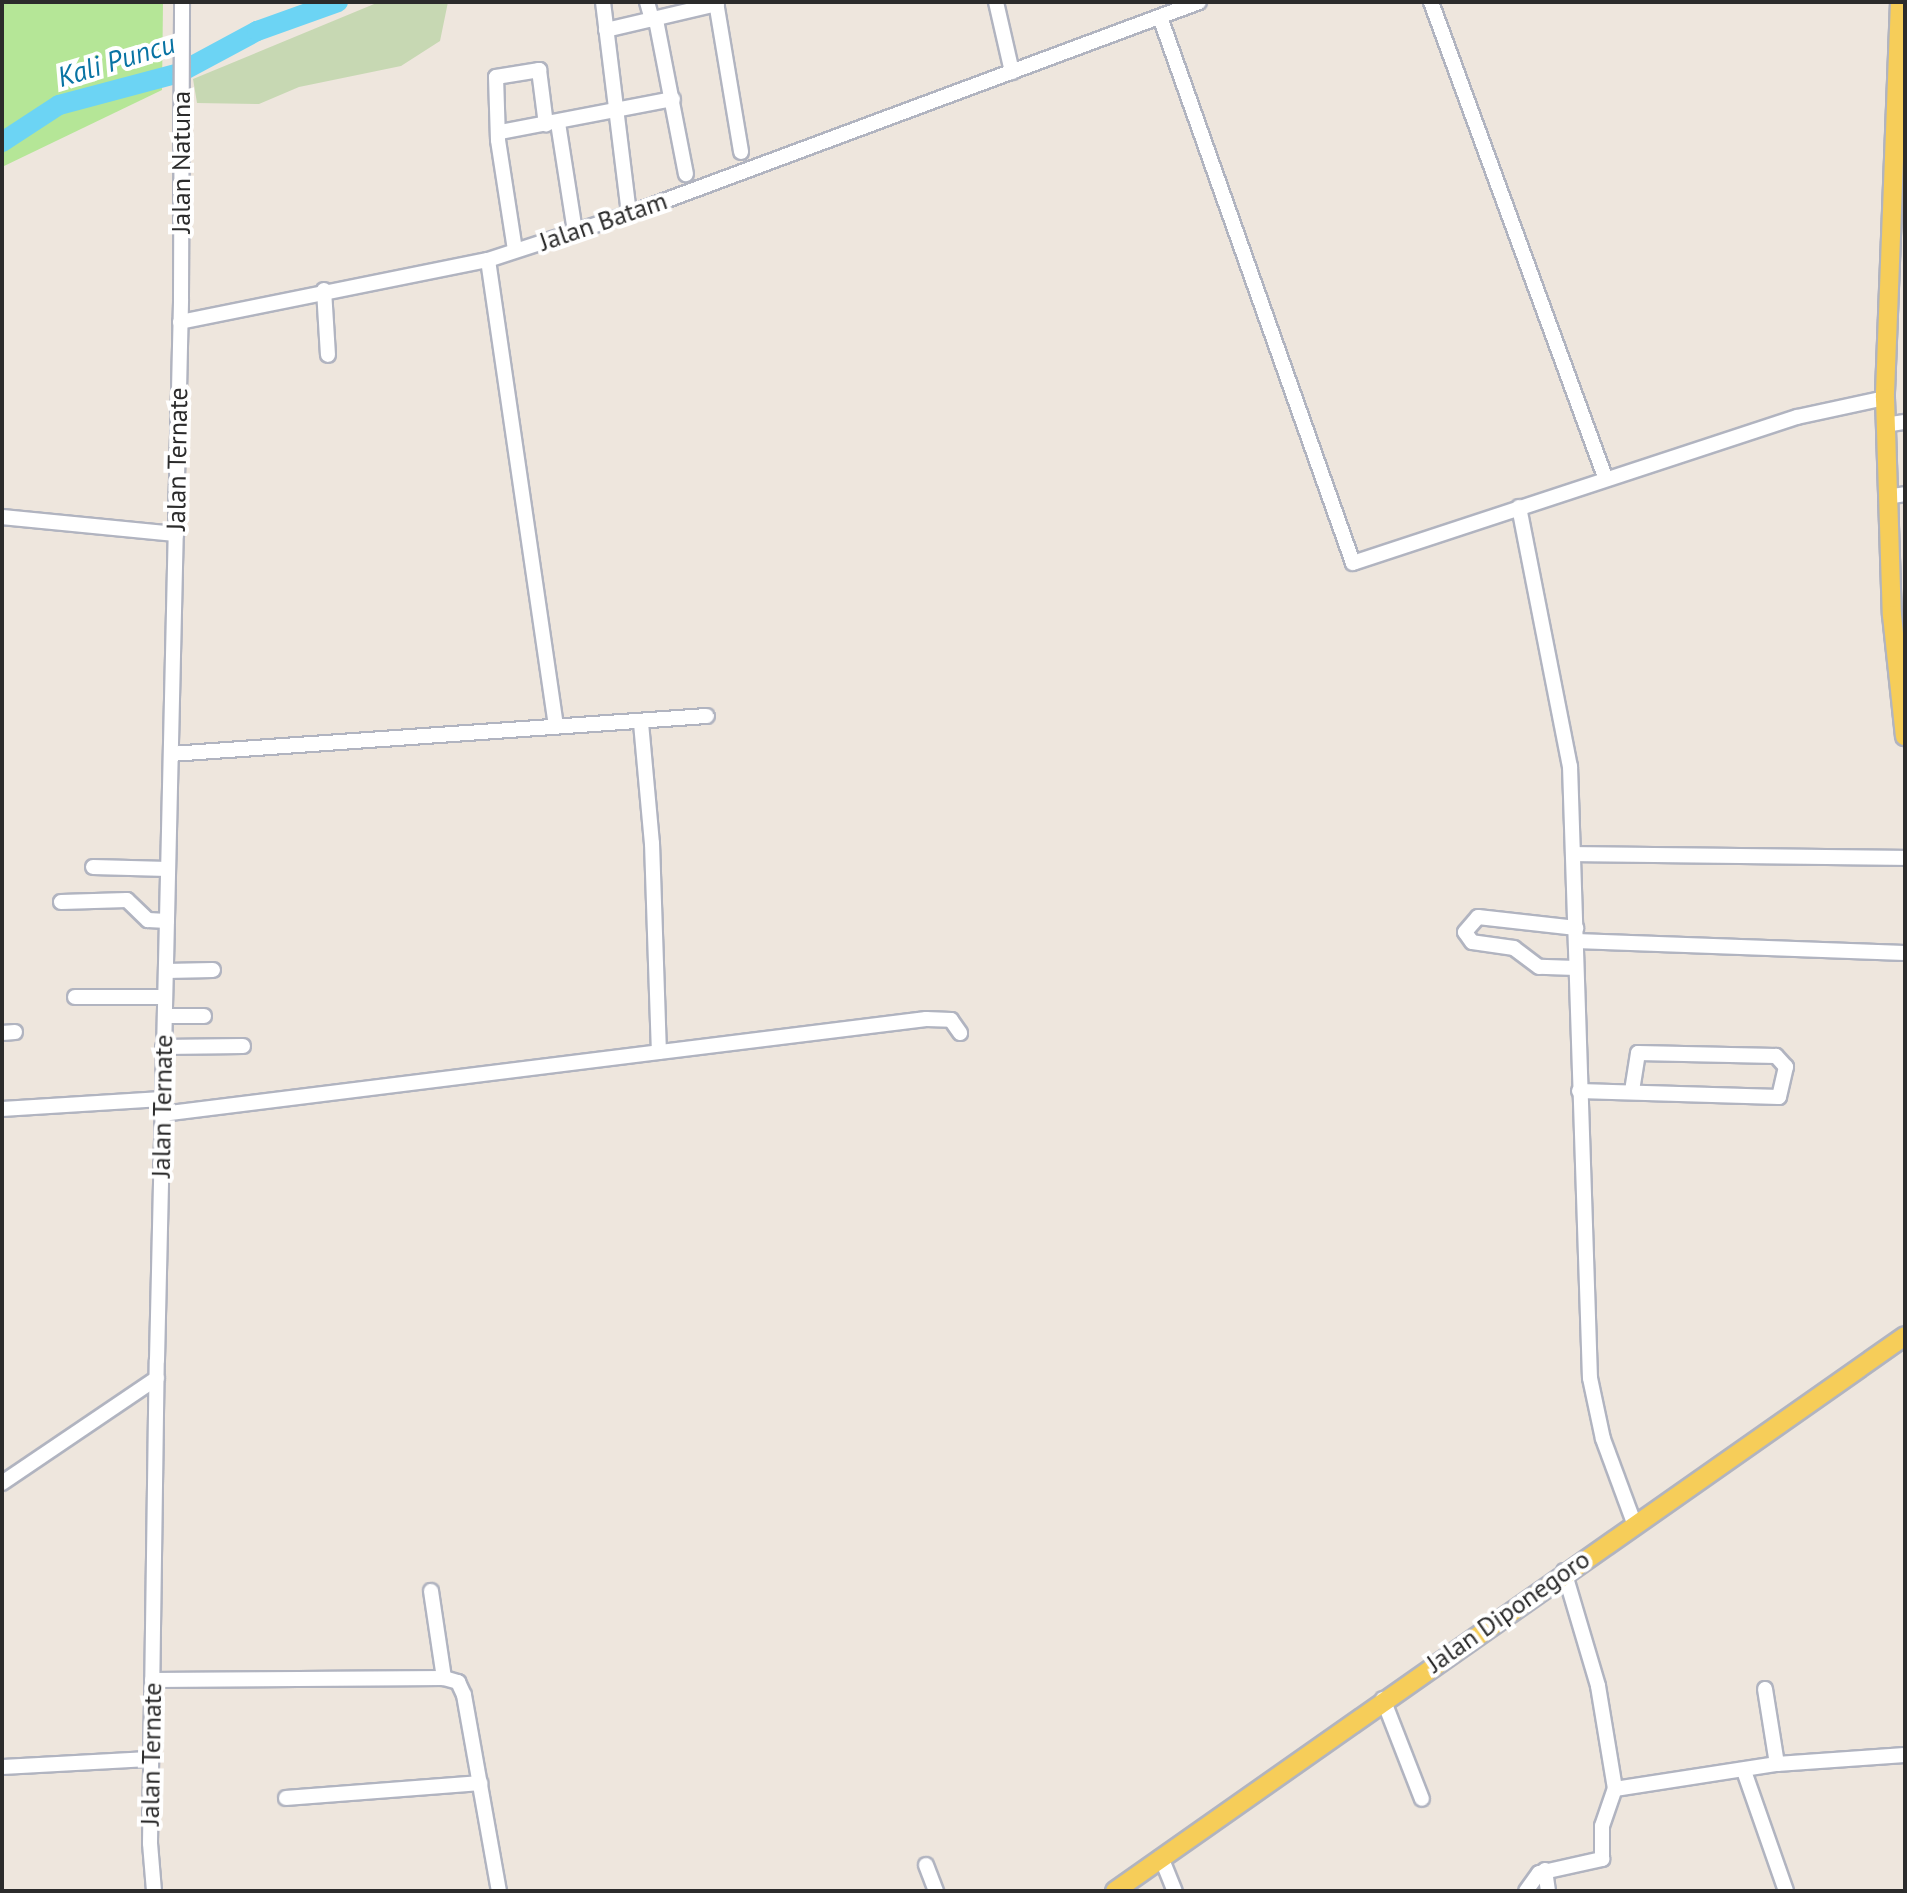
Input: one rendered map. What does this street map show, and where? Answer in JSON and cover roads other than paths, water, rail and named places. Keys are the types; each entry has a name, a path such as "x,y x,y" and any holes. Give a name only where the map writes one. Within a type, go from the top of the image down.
{"main road":[{"path":"1900,2 1902,69 1897,294 1885,398 1885,425 1896,495 1905,736"},
{"name":"Jalan Diponegoro","path":"1115,1891 1564,1571 1905,1336"}],"street":[{"name":"Jalan Natuna","path":"180,322 182,2"},
{"path":"603,2 629,214"},
{"path":"647,2 673,99 686,174"},
{"path":"996,2 1012,72"},
{"name":"Jalan Batam","path":"180,322 324,290 488,260 629,214 1199,2"},
{"path":"1431,2 1605,477"},
{"path":"606,30 654,20 685,7 717,3 741,152"},
{"path":"1160,17 1353,563 1605,477 1797,417 1885,398"},
{"path":"515,250 495,79 530,70 540,72 575,231"},
{"path":"500,132 617,114 673,99"},
{"path":"488,260 556,725"},
{"path":"324,290 328,355"},
{"name":"Jalan Ternate","path":"154,1891 151,1759 157,1378 180,322"},
{"path":"1885,425 1905,422"},
{"path":"1519,507 1570,766 1590,1378 1606,1450 1634,1523"},
{"path":"2,517 176,534"},
{"path":"171,754 707,716"},
{"path":"641,723 652,843 659,1052"},
{"path":"1575,854 1905,858"},
{"path":"93,867 168,869"},
{"path":"61,902 127,900 148,920 167,921"},
{"path":"1576,968 1539,967 1514,948 1472,942 1465,932 1478,917 1576,934 1905,953"},
{"path":"166,971 213,970"},
{"path":"75,997 165,997"},
{"path":"165,1016 204,1016"},
{"path":"2,1109 162,1106 659,1052 926,1019 951,1020 960,1033"},
{"path":"163,1047 243,1046"},
{"path":"1579,1091 1779,1097 1786,1067 1776,1056 1638,1053 1632,1092"},
{"path":"2,1483 157,1378"},
{"path":"1526,1891 1535,1875 1545,1870 1602,1859 1602,1826 1615,1789 1598,1686 1564,1571"},
{"path":"431,1591 444,1678"},
{"path":"152,1680 444,1678 463,1691 499,1891"},
{"path":"1765,1689 1777,1764"},
{"path":"1383,1699 1422,1799"},
{"path":"1615,1789 1777,1764 1905,1755"},
{"path":"2,1767 151,1759"},
{"path":"1744,1771 1786,1891"},
{"path":"286,1798 480,1783"},
{"path":"1161,1857 1175,1891"},
{"path":"926,1865 936,1891"},
{"path":"1545,1870 1548,1891"}],"waterway":[{"name":"Kali Puncu","path":"2,142 59,105 179,73 257,31 338,2"}]}
